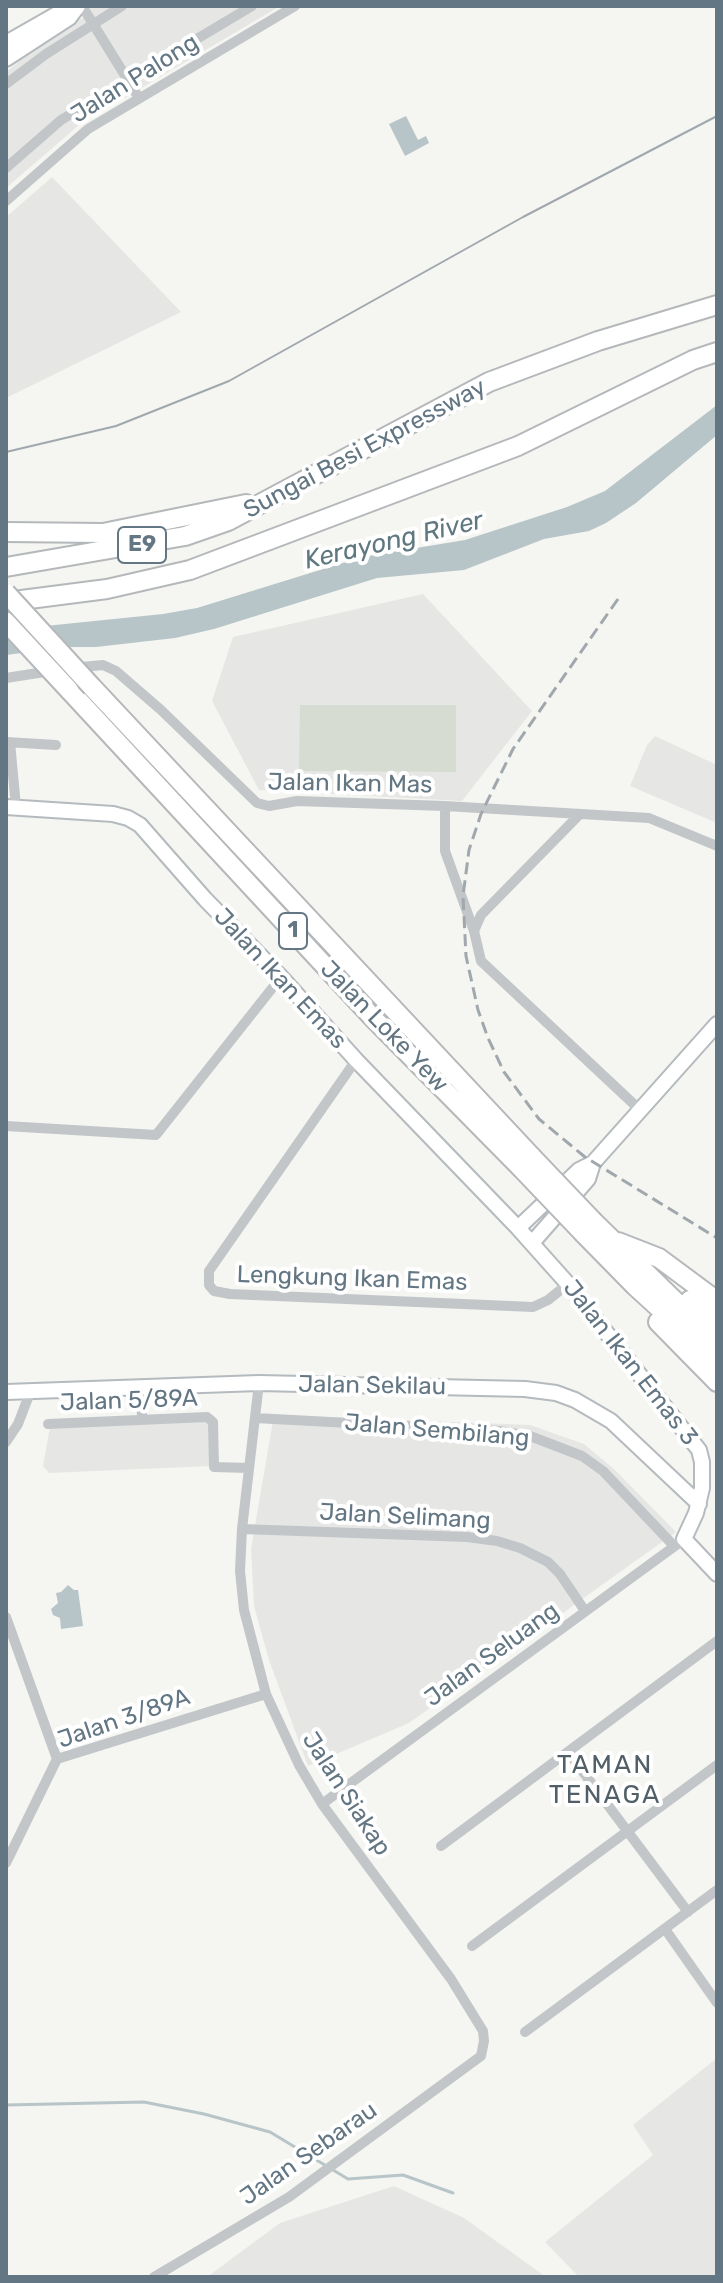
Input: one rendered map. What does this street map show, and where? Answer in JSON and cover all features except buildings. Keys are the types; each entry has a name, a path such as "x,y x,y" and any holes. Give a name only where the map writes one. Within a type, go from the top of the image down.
{"highway":[{"name":"Sungai Besi Expressway","path":"6,567 185,536 228,521 489,382 598,341 717,305"},
{"name":"Sungai Besi Expressway","path":"6,602 107,589 190,570 518,446 693,360 717,352"},
{"path":"6,532 103,533 272,498"},
{"name":"Jalan Loke Yew","path":"6,593 526,1163 589,1228 635,1286"},
{"name":"Jalan Loke Yew","path":"6,622 377,1022 526,1163"},
{"name":"Jalan Loke Yew","path":"589,1228 612,1240"},
{"path":"612,1240 659,1258 717,1301"},
{"path":"612,1240 652,1268 717,1322"},
{"name":"1","path":"612,1240 717,1342"},
{"path":"635,1286 648,1311 717,1382"},
{"name":"1","path":"635,1286 717,1361"}],"street":[{"path":"6,43 71,6"},
{"path":"6,59 69,18 80,6 139,98"},
{"path":"6,84 92,23 122,6"},
{"path":"6,168 61,120 252,6"},
{"name":"Jalan Palong","path":"6,201 88,129 295,6"},
{"name":"Jalan Ikan Mas","path":"6,678 88,665 103,665 116,671 257,803 269,806 297,801 445,806 660,820 717,846"},
{"path":"11,807 8,742 56,745"},
{"path":"445,806 445,851 474,931 481,961 639,1109"},
{"name":"Jalan Ikan Emas","path":"11,807 128,818 140,825 356,1060 518,1228"},
{"path":"474,931 481,915 580,814"},
{"path":"6,1126 156,1135 281,977"},
{"path":"518,1228 579,1170 593,1163 717,1024"},
{"name":"Lengkung Ikan Emas","path":"356,1060 209,1271 209,1285 214,1291 220,1294 533,1307 568,1284"},
{"path":"532,1243 588,1179 593,1163"},
{"path":"495,1203 512,1211 536,1213"},
{"path":"548,1225 545,1239 550,1262"},
{"name":"Jalan Ikan Emas 3","path":"518,1228 568,1284 699,1450 703,1472 699,1504 679,1543"},
{"name":"Jalan Sekilau","path":"6,1392 259,1383 525,1389 556,1393 611,1421 699,1504"},
{"name":"Jalan Siakap","path":"259,1383 240,1571 244,1610 266,1694 293,1754 322,1804 451,1979 483,2031 481,2056"},
{"path":"141,1386 142,1420"},
{"path":"6,1442 18,1424 31,1390"},
{"name":"Jalan Sembilang","path":"255,1418 499,1431 530,1436 582,1456 603,1471 679,1543 717,1574"},
{"name":"Jalan 5/89A","path":"48,1424 212,1419 214,1467 249,1468"},
{"name":"Jalan Selimang","path":"242,1529 467,1537 497,1541 548,1562 585,1611"},
{"name":"Jalan Seluang","path":"322,1804 679,1543"},
{"path":"6,1617 57,1759"},
{"path":"441,1846 717,1641"},
{"name":"Jalan 3/89A","path":"6,1863 57,1759 266,1694"},
{"path":"568,1752 688,1912"},
{"path":"472,1946 717,1765"},
{"path":"525,2032 717,1890"},
{"path":"665,1929 717,2003"},
{"name":"Jalan Sebarau","path":"154,2277 289,2197 481,2056"}],"shaded area":[{"path":"94,6 280,6 79,125 6,188 6,72 43,42 90,13 89,9"},
{"path":"406,116 418,140 426,136 429,143 405,156 389,124"},
{"path":"52,177 181,312 6,398 6,217"},
{"path":"717,405 717,435 636,503 589,531 544,539 464,570 377,578 214,629 175,638 6,655 6,630 197,608 362,557 465,540 567,507 605,491"},
{"path":"423,594 532,711 462,801 259,790 212,701 233,637"},
{"path":"300,705 456,705 456,772 299,771"},
{"path":"655,736 717,765 717,823 630,786 647,745"},
{"path":"274,1415 530,1425 584,1444 615,1470 676,1532 409,1723 308,1766 269,1660 254,1606 251,1549"},
{"path":"209,1421 211,1466 49,1473 43,1466 50,1427"},
{"path":"68,1585 78,1590 83,1626 61,1629 60,1618 53,1615 51,1609 58,1603 56,1593"},
{"path":"717,2058 717,2277 579,2277 545,2242 653,2155 633,2125"},
{"path":"394,2186 464,2218 546,2277 207,2277 280,2223"}],"waterway":[{"path":"6,2105 144,2102 270,2132 348,2179 403,2175 453,2193"}],"tram line":[{"path":"6,452 116,426 229,381 523,217 717,116"}],"railway":[{"path":"618,599 513,749 481,814 469,850 463,896 466,956 478,1010 488,1038 504,1072 539,1119 585,1157 717,1238"}],"district":[{"name":"TAMAN TENAGA","path":"605,1780"}],"water label":[{"name":"Kerayong River","path":"394,541"}]}
